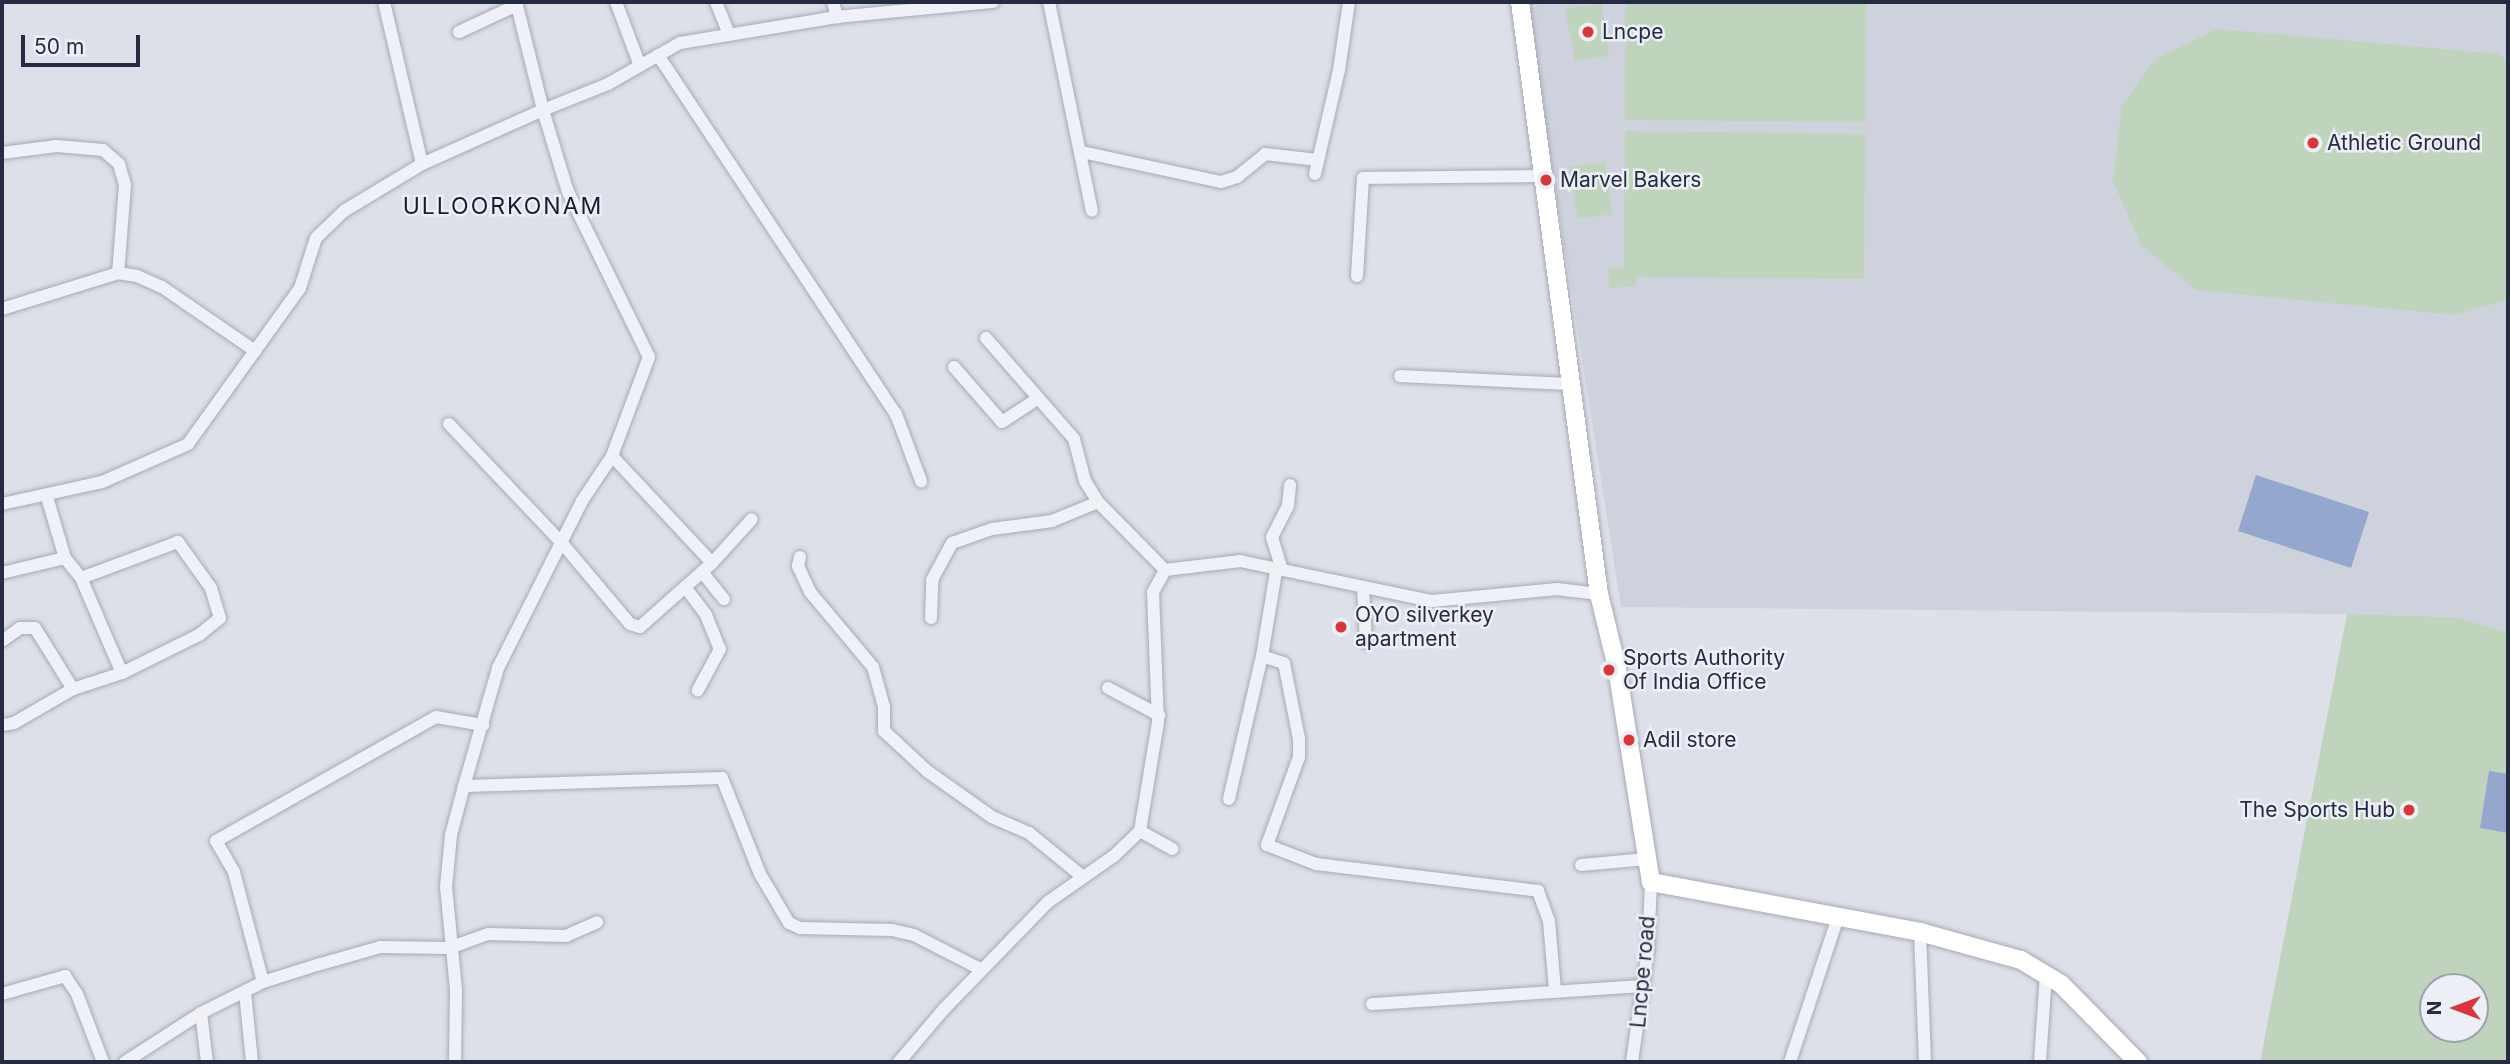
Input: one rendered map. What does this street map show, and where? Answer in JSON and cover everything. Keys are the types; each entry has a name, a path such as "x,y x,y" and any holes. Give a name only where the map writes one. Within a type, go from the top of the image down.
{"street":[{"path":"384,2 422,164"},
{"path":"616,2 640,66"},
{"path":"716,2 728,32"},
{"path":"833,2 837,17"},
{"path":"2,504 47,497 102,482 188,444 300,288 317,237 370,192 422,164 640,66 680,43 728,32 901,7 993,2"},
{"path":"1049,2 1092,211"},
{"path":"1315,174 1339,70 1349,2"},
{"path":"1520,2 1540,176 1568,384 1589,497 1599,594 1617,668 1651,881 1920,932 2021,960 2061,984 2138,1062"},
{"path":"455,1062 456,990 449,948 446,887 451,835 464,786 498,668 561,542 612,457 649,357 568,192 543,110 517,3 459,32"},
{"path":"658,55 896,414 921,481"},
{"path":"2,153 57,146 103,150 119,164 125,185 118,273"},
{"path":"1082,152 1221,182 1237,177 1265,154 1318,160"},
{"path":"1357,275 1363,178 1540,176"},
{"path":"2,309 25,306 118,273 162,287 255,351"},
{"path":"986,338 1074,439 1085,481 1098,502 1165,570"},
{"path":"954,367 1002,422 1037,399"},
{"path":"1400,376 1568,384"},
{"path":"449,424 561,542 630,624 640,627 707,567 752,519"},
{"path":"612,457 707,567 724,599"},
{"path":"1228,799 1279,571 1272,537 1288,505 1290,485"},
{"path":"47,497 65,558 81,578 122,673"},
{"path":"931,618 932,580 952,543 992,529 1052,521 1098,502"},
{"path":"2,725 14,723 73,689 122,673 216,623 220,618 211,588 178,542 81,578"},
{"path":"800,557 798,566 810,592 873,667 884,707 884,731 928,771 992,817 1029,834 1083,877"},
{"path":"2,573 65,558"},
{"path":"1165,570 1240,562 1432,601 1557,589 1599,594"},
{"path":"900,1062 982,970 1048,902 1132,842 1140,831 1158,715 1153,592 1165,570"},
{"path":"685,587 706,615 720,649 698,690"},
{"path":"1363,588 1366,642"},
{"path":"2,640 20,628 35,628 73,689"},
{"path":"1262,656 1284,663 1299,739 1299,757 1267,845 1315,864 1538,891 1549,921 1555,990"},
{"path":"1108,688 1158,715"},
{"path":"263,982 233,872 216,841 436,717 483,725"},
{"path":"464,786 722,778 760,874 789,923 800,928 892,930 915,934 982,970"},
{"path":"1140,831 1172,849"},
{"path":"1581,865 1647,859"},
{"name":"Lncpe road","path":"1632,1062 1643,986 1651,881"},
{"path":"1790,1062 1838,917"},
{"path":"125,1062 201,1013 263,982 380,947 449,948 488,934 566,936 597,922"},
{"path":"1920,932 1925,1062"},
{"path":"2040,1062 2046,975"},
{"path":"2,994 65,976 77,994 103,1062"},
{"path":"1372,1004 1643,986"},
{"path":"245,992 252,1062"},
{"path":"201,1013 207,1062"}],"shaded area":[{"path":"1526,2 2508,2 2508,632 2455,617 1621,607"}],"green space":[{"path":"1626,2 1866,2 1865,122 1625,120"},
{"name":"Lncpe","path":"1602,4 1609,56 1575,61 1565,9"},
{"name":"Athletic Ground","path":"2217,29 2499,54 2508,62 2508,299 2456,315 2196,290 2141,245 2113,181 2122,105 2155,59"},
{"path":"1625,131 1865,134 1864,279 1637,277 1636,286 1610,288 1608,269 1624,267"},
{"path":"1605,162 1612,214 1578,219 1569,167"},
{"name":"The Sports Hub","path":"2347,614 2455,617 2508,632 2508,1062 2260,1062"}],"water":[{"path":"2256,475 2369,512 2351,568 2238,531"},
{"path":"2489,771 2508,774 2508,833 2480,828"}],"place":[{"name":"Lncpe","path":"1588,32"},
{"name":"Athletic Ground","path":"2313,143"},
{"name":"Marvel Bakers","path":"1546,180"},
{"name":"OYO silverkey apartment","path":"1341,627"},
{"name":"Sports Authority Of India Office","path":"1609,670"},
{"name":"Adil store","path":"1629,740"},
{"name":"The Sports Hub","path":"2409,810"}],"district":[{"name":"ULLOORKONAM","path":"503,206"}]}
